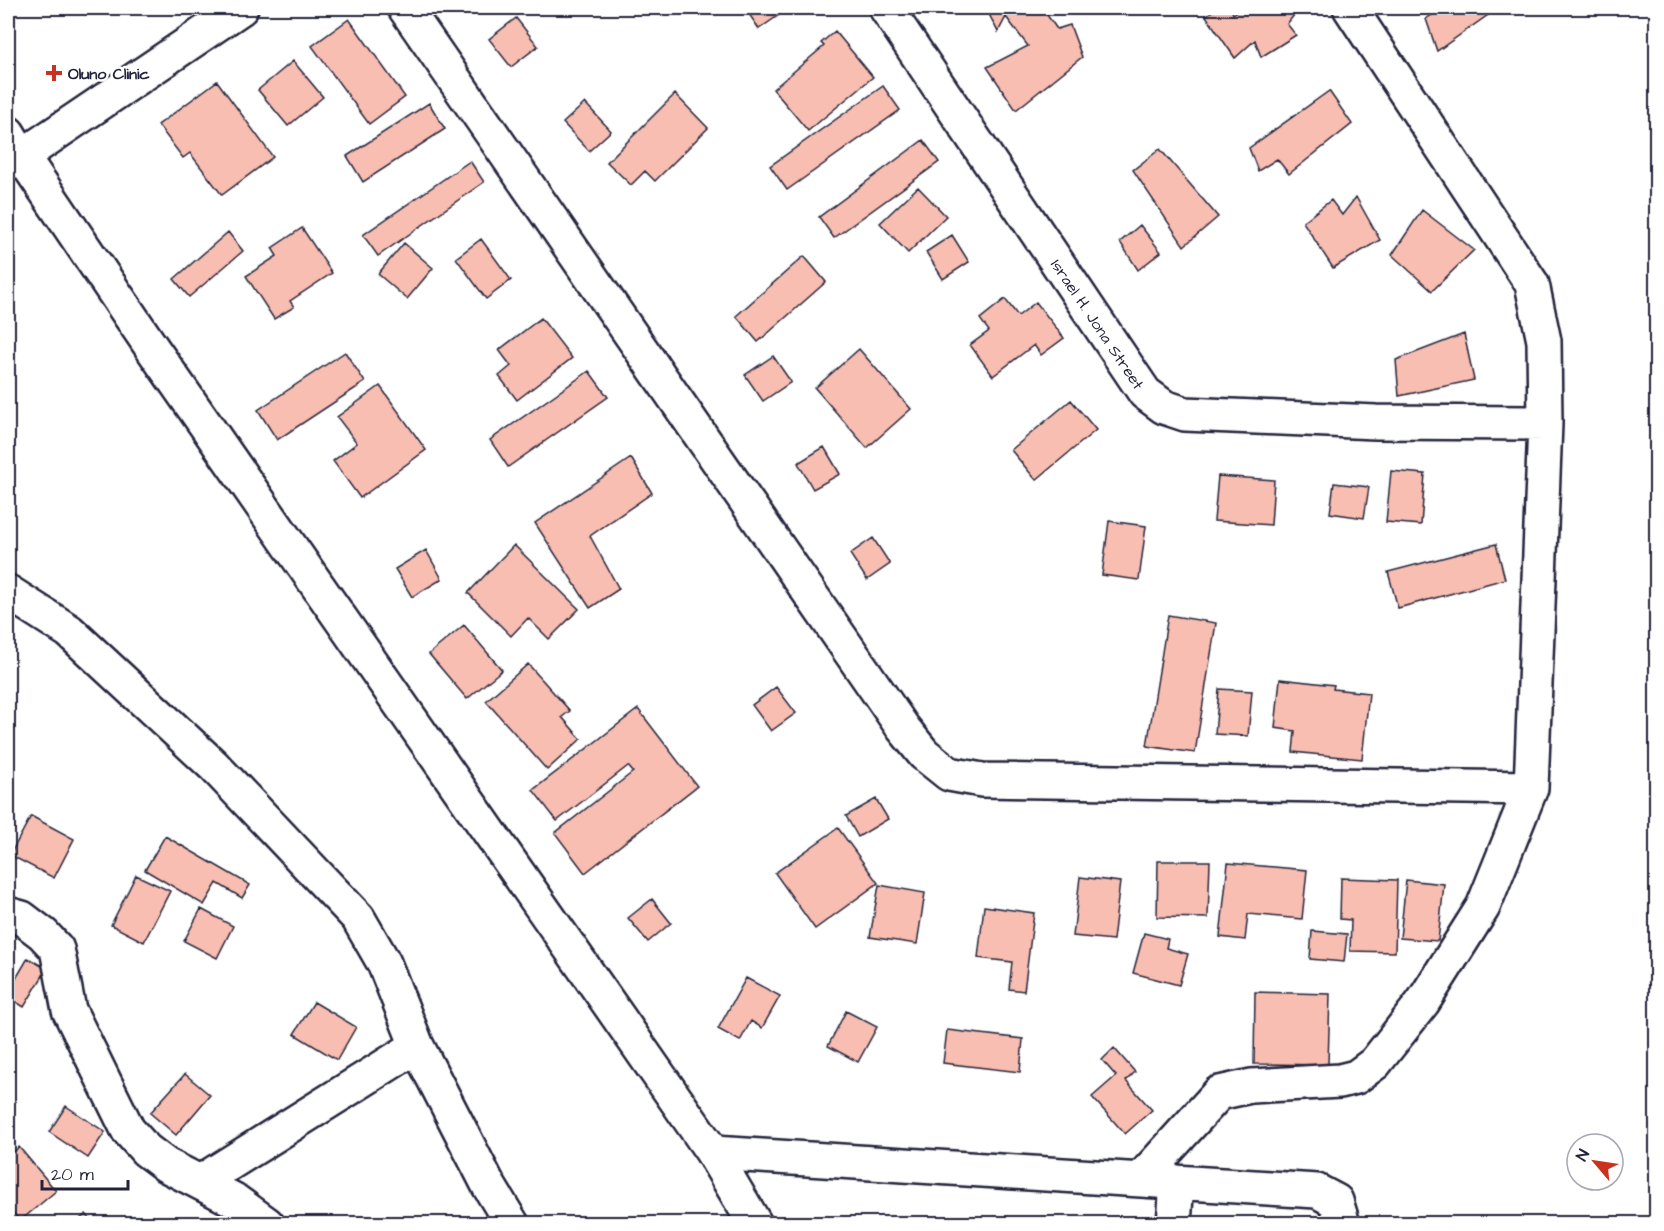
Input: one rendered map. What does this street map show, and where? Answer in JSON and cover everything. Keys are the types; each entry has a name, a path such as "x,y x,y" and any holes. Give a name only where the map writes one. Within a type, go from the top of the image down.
{"street":[{"path":"241,8 12,151 713,1153 755,1224"},
{"path":"405,8 903,728 924,754 949,774 994,780 1531,788"},
{"name":"Israel H. Jona Street","path":"886,8 1145,393 1164,407 1185,414 1376,422 1545,423"},
{"path":"1140,1180 1219,1093 1251,1086 1340,1081 1356,1077 1374,1063 1423,1002 1483,907 1531,788 1545,423 1544,341 1532,284 1350,8"},
{"path":"8,592 69,631 214,766 358,918 384,963 417,1046 489,1186 512,1224"},
{"path":"8,914 22,918 43,934 57,949 69,1010 128,1130 146,1150 166,1165 234,1200 267,1224"},
{"path":"200,1182 417,1046"},
{"path":"713,1153 1317,1191 1336,1201 1343,1224"},
{"path":"1174,1224 1177,1182"}],"building":[{"path":"745,8 789,8 759,29"},
{"path":"986,8 1054,8 1047,15 1057,29 1070,25 1082,57 1016,110 987,67 1028,46 1006,17 998,32"},
{"path":"1216,8 1231,8 1233,14 1242,8 1287,8 1294,15 1287,24 1296,35 1261,57 1255,40 1235,58 1206,16"},
{"path":"1442,8 1498,8 1437,51 1426,19"},
{"path":"516,18 538,46 511,67 489,39"},
{"path":"349,19 405,97 369,124 312,46"},
{"path":"835,31 873,77 808,131 773,89 824,46 821,43"},
{"path":"293,61 323,97 288,126 258,90"},
{"path":"217,81 273,157 222,195 190,153 183,158 158,125"},
{"path":"883,86 900,110 787,190 770,166"},
{"path":"1329,91 1352,124 1289,174 1277,159 1258,171 1249,148"},
{"path":"675,94 708,128 655,181 645,171 631,185 607,162"},
{"path":"429,103 445,129 363,182 347,156"},
{"path":"585,103 611,131 589,151 563,123"},
{"path":"923,140 939,162 834,238 819,217"},
{"path":"1160,149 1218,217 1184,246 1133,170"},
{"path":"470,161 484,182 378,256 363,235"},
{"path":"918,187 946,216 908,253 880,223"},
{"path":"1356,197 1380,240 1333,268 1303,222 1331,200 1342,215"},
{"path":"1422,210 1474,250 1432,291 1392,255"},
{"path":"1140,225 1161,252 1138,270 1120,242"},
{"path":"302,228 332,273 290,301 294,307 274,319 246,276 277,256 272,248"},
{"path":"228,232 243,251 189,297 174,279"},
{"path":"952,235 969,262 943,279 926,252"},
{"path":"481,239 511,280 486,299 456,258"},
{"path":"404,243 433,268 407,299 378,274"},
{"path":"804,256 826,282 758,342 736,316"},
{"path":"1005,299 1018,316 1036,302 1064,338 1041,355 1034,345 993,376 970,345 989,331 980,319"},
{"path":"541,318 572,358 517,400 499,376 511,366 499,350"},
{"path":"1464,334 1474,380 1399,396 1396,360"},
{"path":"859,349 911,409 867,448 815,388"},
{"path":"345,352 365,382 277,440 258,410"},
{"path":"773,356 791,382 763,401 745,375"},
{"path":"589,371 608,397 508,467 490,440"},
{"path":"380,386 426,450 360,498 333,461 357,443 337,417"},
{"path":"1071,400 1096,430 1036,480 1011,450"},
{"path":"824,447 840,474 813,489 798,463"},
{"path":"631,458 652,493 590,536 619,589 590,608 535,523"},
{"path":"1391,471 1425,474 1421,525 1386,522"},
{"path":"1218,476 1274,480 1271,525 1214,521"},
{"path":"1334,483 1369,487 1364,518 1330,513"},
{"path":"1109,521 1146,526 1139,580 1102,575"},
{"path":"873,538 890,564 867,580 850,554"},
{"path":"1496,544 1505,579 1398,608 1388,572"},
{"path":"514,545 579,609 549,639 528,618 511,636 468,593"},
{"path":"426,550 442,579 412,597 395,569"},
{"path":"1168,615 1216,623 1195,753 1147,746"},
{"path":"464,625 502,670 467,699 429,654"},
{"path":"528,664 570,711 562,717 581,739 547,770 486,701"},
{"path":"1280,679 1334,685 1333,689 1369,693 1362,759 1293,752 1295,731 1275,728"},
{"path":"776,687 796,713 771,731 752,705"},
{"path":"1219,689 1252,691 1248,736 1215,734"},
{"path":"638,709 697,786 585,873 555,833 633,772 628,766 557,821 533,790"},
{"path":"876,799 888,819 858,837 846,816"},
{"path":"31,816 74,839 54,878 10,855"},
{"path":"838,828 878,883 815,929 775,873"},
{"path":"165,836 250,885 242,898 217,883 204,905 145,870"},
{"path":"1158,861 1210,861 1208,918 1157,917"},
{"path":"1228,863 1307,870 1302,919 1248,914 1245,940 1220,937"},
{"path":"136,875 170,891 144,942 111,925"},
{"path":"1080,877 1120,882 1113,940 1073,936"},
{"path":"1341,878 1397,880 1395,952 1350,951 1351,920 1340,919"},
{"path":"1406,880 1444,884 1438,941 1400,938"},
{"path":"879,885 925,893 917,944 870,937"},
{"path":"652,899 671,923 648,942 628,918"},
{"path":"984,906 1034,913 1024,991 1009,989 1012,962 978,958"},
{"path":"201,909 233,926 217,958 184,941"},
{"path":"1312,931 1347,934 1344,962 1310,959"},
{"path":"1144,933 1168,939 1166,948 1188,954 1179,985 1133,973"},
{"path":"28,958 47,969 24,1007 8,997 8,992"},
{"path":"746,978 780,996 762,1028 751,1021 740,1041 718,1029"},
{"path":"1255,992 1330,994 1328,1065 1254,1064"},
{"path":"314,1002 356,1027 337,1060 294,1034"},
{"path":"846,1011 877,1027 858,1062 828,1046"},
{"path":"947,1030 1023,1039 1020,1072 943,1063"},
{"path":"1114,1048 1135,1072 1126,1081 1152,1110 1125,1134 1092,1097 1116,1076 1102,1060"},
{"path":"185,1074 210,1095 176,1135 150,1113"},
{"path":"66,1106 105,1132 88,1158 49,1132"},
{"path":"19,1147 56,1191 20,1221 8,1207 8,1157"},
{"path":"86,1214 94,1224 74,1224"}],"place":[{"name":"Oluno Clinic","path":"54,73"}]}
